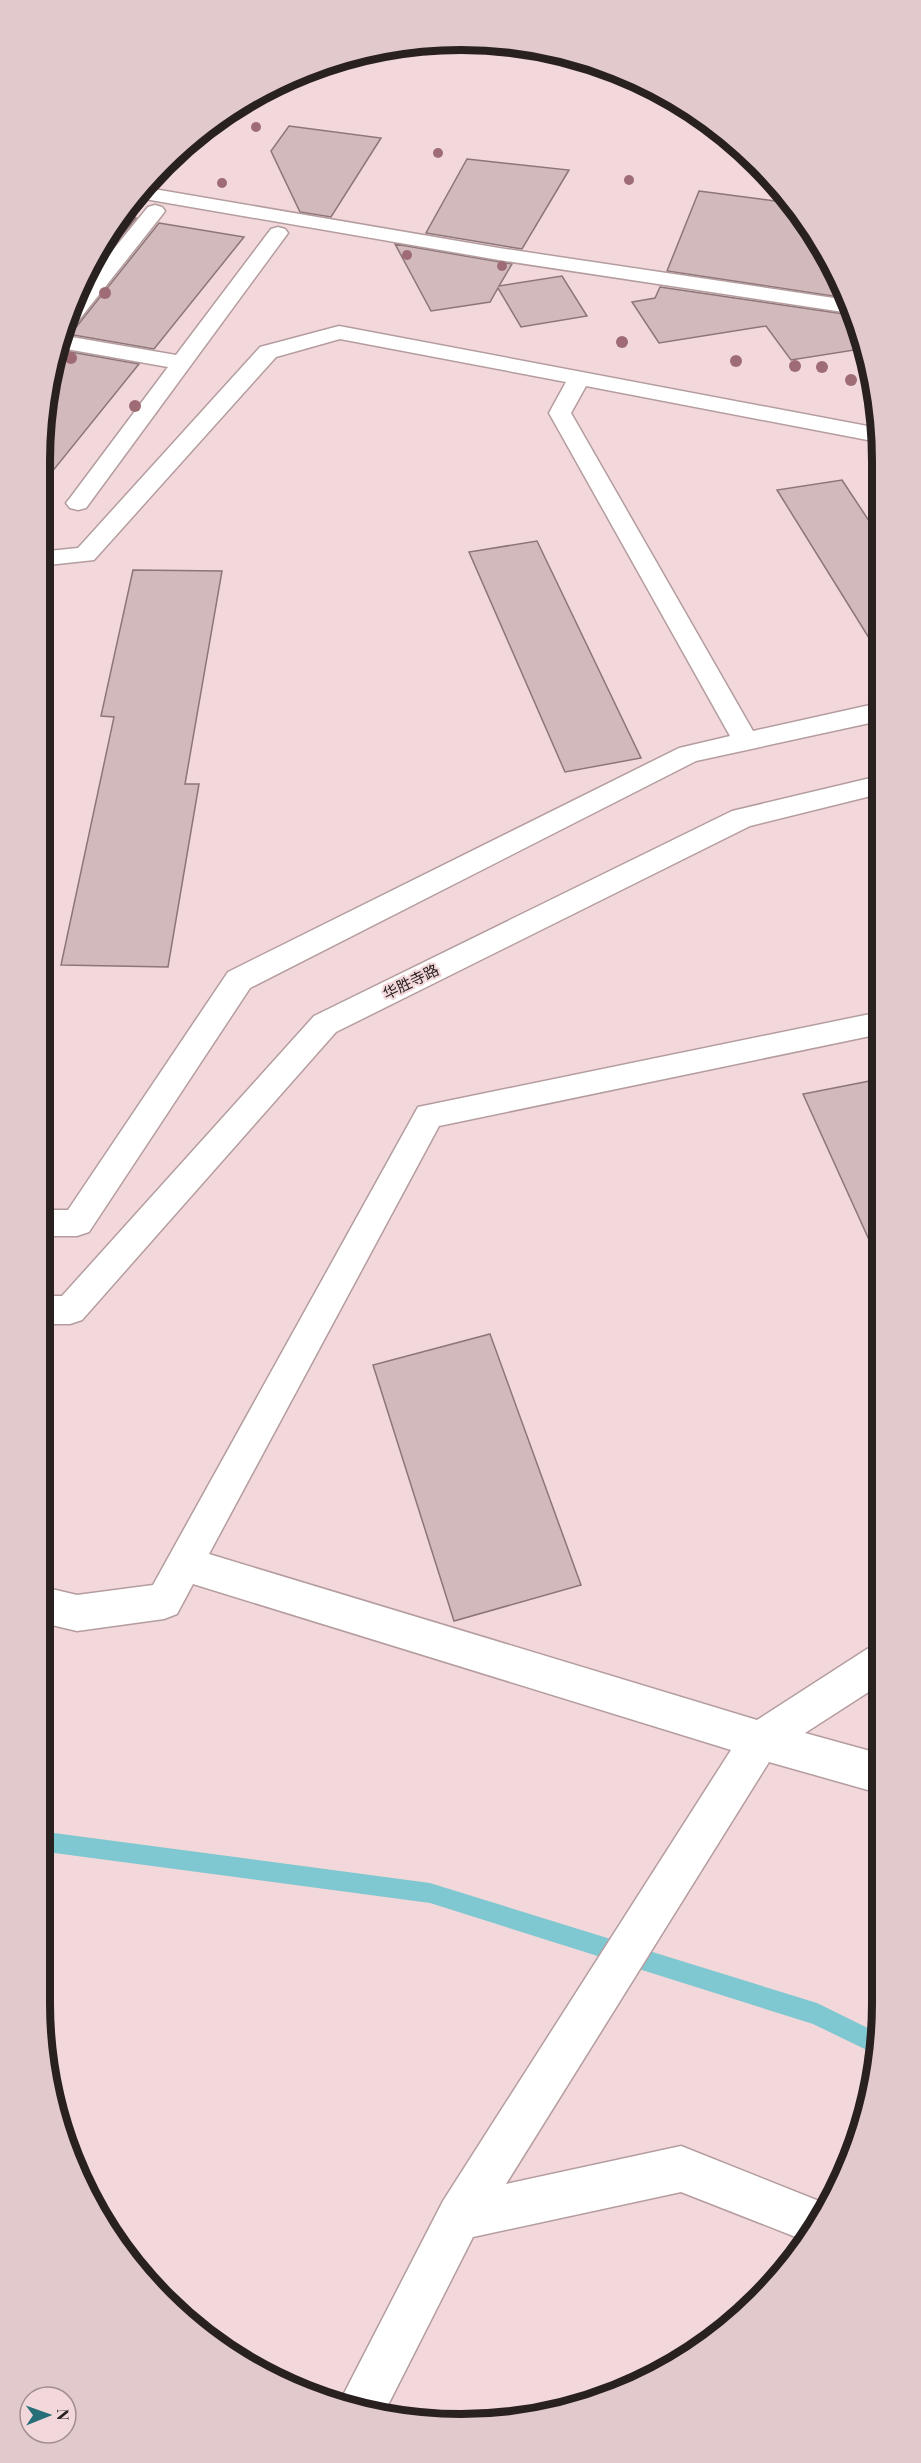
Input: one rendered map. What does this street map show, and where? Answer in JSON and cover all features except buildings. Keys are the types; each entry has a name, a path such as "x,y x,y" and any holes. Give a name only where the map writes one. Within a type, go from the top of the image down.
{"street":[{"path":"148,194 499,254 841,306"},
{"path":"81,302 155,211"},
{"path":"78,503 278,233"},
{"path":"50,558 85,555 268,352 339,332 871,434"},
{"path":"67,343 182,363"},
{"path":"579,378 560,413 746,741"},
{"path":"50,1223 77,1224 239,980 688,754 872,714"},
{"name":"华胜寺路","path":"50,1310 70,1310 325,1024 742,818 872,787"},
{"path":"50,1607 77,1613 164,1601 429,1116 872,1025"},
{"path":"184,1564 760,1740 872,1771"},
{"path":"364,2402 459,2217 760,1740 872,1668"},
{"path":"459,2217 681,2169 809,2220"}],"waterway":[{"path":"50,1842 430,1893 817,2014 870,2040"}]}
